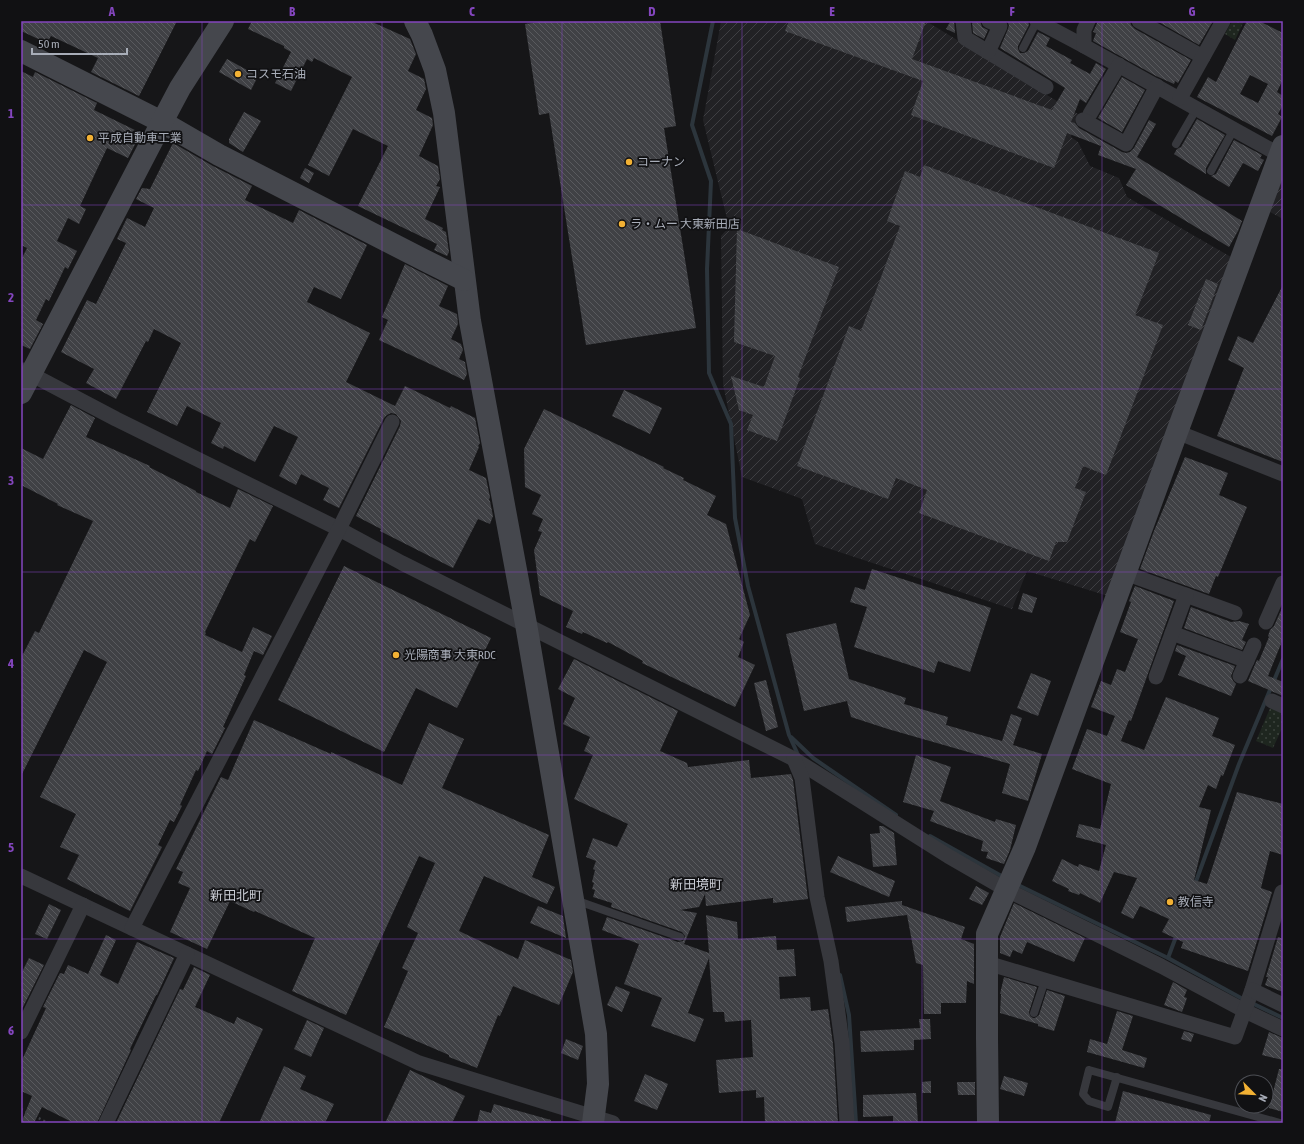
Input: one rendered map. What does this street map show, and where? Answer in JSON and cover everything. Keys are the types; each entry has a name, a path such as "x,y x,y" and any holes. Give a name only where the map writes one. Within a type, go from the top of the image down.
{"street":[{"path":"223,21 180,88 24,379 116,419 339,529 402,563 794,758 948,856 1007,890 1161,966 1245,1011 1283,1029"},
{"path":"21,876 419,1063 600,1121 596,1034 526,624 470,321 444,113 435,70 415,21"},
{"path":"963,21 965,38 1046,87"},
{"path":"988,52 1000,26 990,21"},
{"path":"988,1123 987,934 1007,890 1027,839 1281,151 1234,130 1180,98 1037,21"},
{"path":"1084,46 1084,30 1088,21"},
{"path":"1139,21 1203,57"},
{"path":"1180,98 1223,21"},
{"path":"21,51 162,122 226,159 464,280"},
{"path":"1119,65 1086,117 1126,144 1157,86"},
{"path":"132,928 339,529 392,422"},
{"path":"1176,432 1283,474"},
{"path":"1125,573 1235,613"},
{"path":"1266,622 1283,583"},
{"path":"1156,678 1186,595"},
{"path":"1172,633 1247,661"},
{"path":"1240,676 1254,645"},
{"path":"794,758 802,778 817,898 831,962 842,1043 847,1123"},
{"path":"987,963 1235,1037 1252,990 1282,892"},
{"path":"21,1032 83,906"},
{"path":"106,1123 187,954"},
{"path":"1252,990 1283,1005"}],"lane":[{"path":"1023,48 1037,21"},
{"path":"1176,144 1197,108"},
{"path":"1211,171 1234,130"},
{"path":"573,899 680,937"},
{"path":"1034,1013 1044,980"},
{"path":"1117,1077 1108,1107 1089,1101 1084,1094 1089,1070 1117,1077 1280,1123"}],"path":[{"path":"21,1109 48,1123"}],"shaded area":[{"path":"721,21 926,21 1078,114 1071,137 1078,142 1090,166 1119,178 1127,197 1231,257 1108,596 1027,571 1012,609 815,544 802,499 742,477 723,384 721,236 729,227 703,120"},
{"path":"1232,21 1244,21 1235,40 1225,34"},
{"path":"1283,169 1283,219 1268,211"},
{"path":"1271,706 1283,711 1283,726 1273,748 1256,741"}],"building":[{"path":"21,21 177,21 139,96 91,72 98,58 51,36 47,43 21,31"},
{"path":"252,21 370,21 410,39 416,54 408,71 424,79 426,89 416,110 432,118 433,125 419,156 438,166 440,179 436,186 440,187 425,219 443,228 442,230 446,232 449,252 447,256 434,250 437,244 358,206 388,146 353,129 329,176 308,165 352,77 314,58 312,62 307,59 291,91 275,83 291,52 284,48 284,46 248,29"},
{"path":"546,21 660,21 676,126 664,128 696,328 586,345 549,113 539,115 525,24"},
{"path":"789,21 926,21 912,59 1052,110 1065,88 1000,48 1008,29 1009,25 1007,21 1028,21 1029,25 1018,46 1020,53 1028,51 1038,32 1050,38 1046,46 1072,60 1070,63 1090,74 1096,63 1106,69 1086,103 1080,99 1071,122 1075,123 1079,128 1126,153 1130,152 1134,148 1149,120 1156,124 1137,157 1242,221 1238,231 1229,247 1126,185 1136,169 1098,155 1101,146 1067,133 1054,168 911,115 923,81 785,31"},
{"path":"947,21 954,21 955,33 946,29 950,22"},
{"path":"972,21 980,21 982,27 988,30 984,39 973,33"},
{"path":"1098,21 1130,21 1131,25 1135,29 1191,60 1178,83 1175,81 1174,84 1156,76 1093,41 1096,33 1093,32"},
{"path":"1157,21 1213,21 1199,45"},
{"path":"1247,21 1259,21 1283,33 1283,79 1277,92 1283,96 1283,105 1278,114 1282,117 1272,136 1197,97 1208,77 1216,82","holes":["1250,75 1268,84 1258,103 1240,94"]},
{"path":"227,59 258,76 251,90 219,72"},
{"path":"21,71 33,77 35,72 97,103 94,110 141,133 128,158 107,148 80,206 86,209 79,224 68,218 57,241 77,251 68,269 65,267 49,301 46,299 36,320 43,324 30,349 21,345 21,260 27,248 21,245"},
{"path":"1122,77 1145,90 1122,132 1098,118"},
{"path":"244,112 261,121 243,152 229,143 229,139"},
{"path":"1197,119 1225,135 1206,168 1206,174 1174,154 1177,149 1181,147"},
{"path":"1234,140 1262,155 1260,158 1264,160 1258,171 1243,163 1229,187 1211,176 1216,174"},
{"path":"173,143 252,186 245,200 293,223 299,210 367,245 341,299 314,287 307,302 370,333 346,382 395,406 405,386 450,408 451,406 475,418 480,443 469,470 486,478 493,516 490,524 478,519 453,568 380,531 381,529 356,516 400,426 401,421 396,414 391,413 384,418 339,508 323,500 329,488 301,474 296,485 279,476 298,437 274,426 255,462 224,446 223,449 211,443 221,423 187,406 177,426 147,412 181,343 154,329 148,342 146,341 116,399 86,383 94,369 61,352 87,300 96,304 126,243 117,239 127,218 145,227 154,208 136,199 142,188 150,189"},
{"path":"924,165 1159,253 1135,315 1163,325 1106,475 1083,466 1075,488 1086,492 1067,542 1056,542 1049,561 919,513 927,490 896,478 888,499 797,466 849,326 861,331 900,226 887,221 905,171 920,177"},
{"path":"305,168 314,173 309,183 300,178"},
{"path":"737,229 839,267 798,377 800,378 777,441 747,430 753,415 739,410 731,376 764,387 775,356 734,342"},
{"path":"405,264 448,286 439,306 457,314 458,324 451,339 461,344 463,350 459,359 465,362 467,374 464,380 379,340 388,320 382,317"},
{"path":"1206,279 1218,284 1201,330 1188,325"},
{"path":"1283,285 1283,462 1217,436 1244,368 1228,360 1238,336 1253,343"},
{"path":"624,390 662,408 650,434 612,416"},
{"path":"71,405 95,418 86,437 150,466 149,467 196,492 230,508 238,489 273,506 255,542 250,539 205,632 205,635 242,652 253,627 272,636 263,655 254,651 244,675 246,676 223,727 225,728 212,754 207,751 198,771 196,770 174,822 170,820 158,845 162,847 130,911 67,879 79,855 60,847 76,814 40,797 107,662 84,650 21,776 21,658 35,631 39,633 93,521 57,505 58,504 21,485 21,448 43,459"},
{"path":"544,409 664,467 663,468 684,478 683,480 716,496 707,515 726,524 750,615 739,639 744,642 738,657 755,665 735,707 642,663 643,661 608,642 607,643 583,632 582,634 566,627 573,611 540,595 534,550 542,532 538,531 543,519 532,514 541,495 525,487 524,449"},
{"path":"1185,457 1228,473 1219,495 1247,507 1218,577 1216,576 1209,594 1140,569"},
{"path":"344,566 491,638 457,708 416,688 384,752 278,700"},
{"path":"872,569 991,608 970,672 938,661 934,673 854,647 867,607 850,602 855,587 865,590"},
{"path":"1135,586 1174,601 1131,721 1129,720 1121,741 1144,750 1166,697 1219,718 1212,736 1235,745 1223,776 1221,775 1216,789 1208,785 1199,807 1211,810 1194,880 1207,884 1237,792 1283,804 1283,855 1270,851 1261,888 1272,892 1248,971 1181,948 1183,942 1162,932 1169,919 1140,906 1133,919 1121,913 1137,878 1114,872 1100,903 1080,893 1079,895 1068,891 1069,889 1052,881 1062,859 1078,867 1079,864 1099,871 1106,845 1076,837 1079,824 1100,829 1111,784 1072,769 1087,729 1107,736 1115,716 1091,707 1101,681 1111,685 1117,669 1125,672 1138,639 1120,632"},
{"path":"1023,593 1037,598 1032,613 1018,609"},
{"path":"1283,606 1283,639 1268,676 1283,682 1283,696 1248,681 1257,660 1259,661 1269,637 1270,630 1274,626"},
{"path":"1191,607 1231,622 1239,621 1249,624 1242,640 1246,642 1242,650 1184,628"},
{"path":"836,623 849,679 906,698 904,704 948,717 946,725 1002,741 1011,714 1022,718 1013,745 1042,754 1028,801 1002,793 1010,764 851,717 847,701 804,711 786,634"},
{"path":"1177,645 1235,666 1231,676 1236,684 1231,696 1178,675 1186,656 1175,651"},
{"path":"574,659 678,711 660,751 687,763 688,767 749,760 751,778 791,774 808,899 773,903 773,898 706,906 705,894 699,907 680,910 697,913 684,944 709,953 706,915 737,922 738,939 776,936 777,950 794,949 796,976 779,977 780,999 810,997 811,1011 828,1009 833,1044 838,1123 765,1123 764,1097 756,1098 756,1090 719,1093 716,1060 753,1057 751,1020 725,1022 724,1012 713,1012 709,958 688,1013 704,1019 695,1042 651,1026 662,998 624,984 639,944 602,930 607,917 678,942 683,941 685,936 682,932 611,907 612,903 593,897 595,890 592,889 594,883 592,882 595,870 593,869 596,861 586,857 593,838 617,847 628,824 574,799 593,755 584,751 590,737 563,724 575,698 558,689"},
{"path":"1031,673 1051,681 1038,716 1017,708"},
{"path":"766,680 778,727 766,731 754,683"},
{"path":"254,720 331,754 331,752 402,785 429,723 464,739 442,788 549,835 532,877 555,887 547,904 484,876 459,931 518,959 525,940 571,960 573,972 559,1005 513,986 500,1016 498,1015 477,1068 449,1057 449,1055 384,1027 408,971 402,968 418,933 407,927 435,863 419,856 346,1015 292,991 315,938 230,901 207,949 170,932 190,888 178,883 183,872 176,869 221,777 228,780"},
{"path":"916,755 951,767 940,801 995,822 996,819 1016,825 1010,850 1004,864 986,858 988,852 981,851 983,841 930,821 934,811 903,802"},
{"path":"879,826 883,826 894,833 897,865 873,867 870,834 880,833"},
{"path":"838,856 895,881 889,897 830,872"},
{"path":"976,886 989,893 982,905 969,899"},
{"path":"902,901 902,905 965,927 961,939 974,944 974,984 967,981 966,1003 941,1003 941,1014 924,1014 923,965 916,963 907,915 847,922 845,907"},
{"path":"1014,903 1085,938 1074,962 1027,942 1022,954 1013,950 1010,957 1000,953 1000,937"},
{"path":"49,904 61,910 47,939 35,934"},
{"path":"538,906 563,916 566,938 530,923"},
{"path":"106,935 116,940 100,975 118,984 137,942 174,958 130,1049 131,1050 97,1123 74,1123 42,1107 34,1123 21,1123 32,1096 21,1091 21,1062 46,1008 43,1007 60,973 64,974 68,965 88,974"},
{"path":"1278,937 1283,939 1283,992 1265,985"},
{"path":"29,958 44,965 21,1011 21,974"},
{"path":"194,967 210,975 195,1007 234,1024 237,1017 263,1029 219,1123 116,1123 180,989 183,990"},
{"path":"1004,977 1037,987 1029,1012 1030,1016 1033,1018 1039,1015 1047,990 1065,996 1054,1031 1038,1026 1038,1024 1000,1013 1000,994"},
{"path":"1173,982 1187,990 1184,997 1187,998 1182,1012 1164,1005"},
{"path":"616,986 630,992 622,1012 607,1005"},
{"path":"1117,1011 1133,1016 1122,1050 1147,1058 1144,1068 1087,1052 1090,1039 1107,1044"},
{"path":"919,1019 930,1019 931,1039 914,1040 914,1050 861,1052 860,1031 920,1028"},
{"path":"307,1020 324,1028 311,1057 294,1049"},
{"path":"1184,1031 1194,1034 1191,1042 1181,1039"},
{"path":"1269,1032 1283,1038 1283,1060 1262,1055"},
{"path":"566,1039 583,1046 578,1060 561,1053"},
{"path":"284,1066 306,1076 300,1089 334,1104 325,1123 259,1123"},
{"path":"1279,1069 1283,1069 1283,1112 1274,1109 1274,1088"},
{"path":"410,1070 465,1096 452,1123 385,1123"},
{"path":"645,1074 668,1084 657,1110 634,1101"},
{"path":"1004,1076 1028,1083 1024,1096 1000,1089"},
{"path":"931,1081 931,1093 922,1093 922,1082"},
{"path":"957,1082 975,1082 975,1095 958,1095"},
{"path":"1123,1091 1211,1115 1209,1123 1115,1123"},
{"path":"916,1093 918,1123 893,1123 893,1116 863,1117 863,1095"},
{"path":"494,1104 551,1120 550,1123 477,1123 480,1110 491,1113"}],"waterway":[{"path":"713,21 692,125 711,181 707,269 709,373 731,424 735,518 748,586 789,735 799,757"},
{"path":"1195,884 1239,764 1283,659"},
{"path":"791,737 813,758 896,815"},
{"path":"930,836 1005,878"},
{"path":"1016,884 1168,958 1241,998 1283,1018"},
{"path":"1168,958 1177,934"},
{"path":"840,975 849,1015 856,1123"}],"place":[{"name":"コスモ石油","path":"238,74"},
{"name":"平成自動車工業","path":"90,138"},
{"name":"コーナン","path":"629,162"},
{"name":"ラ・ムー 大東新田店","path":"622,224"},
{"name":"光陽商事 大東RDC","path":"396,655"},
{"name":"教信寺","path":"1170,902"}],"district":[{"name":"新田境町","path":"696,884"},
{"name":"新田北町","path":"236,895"}]}
